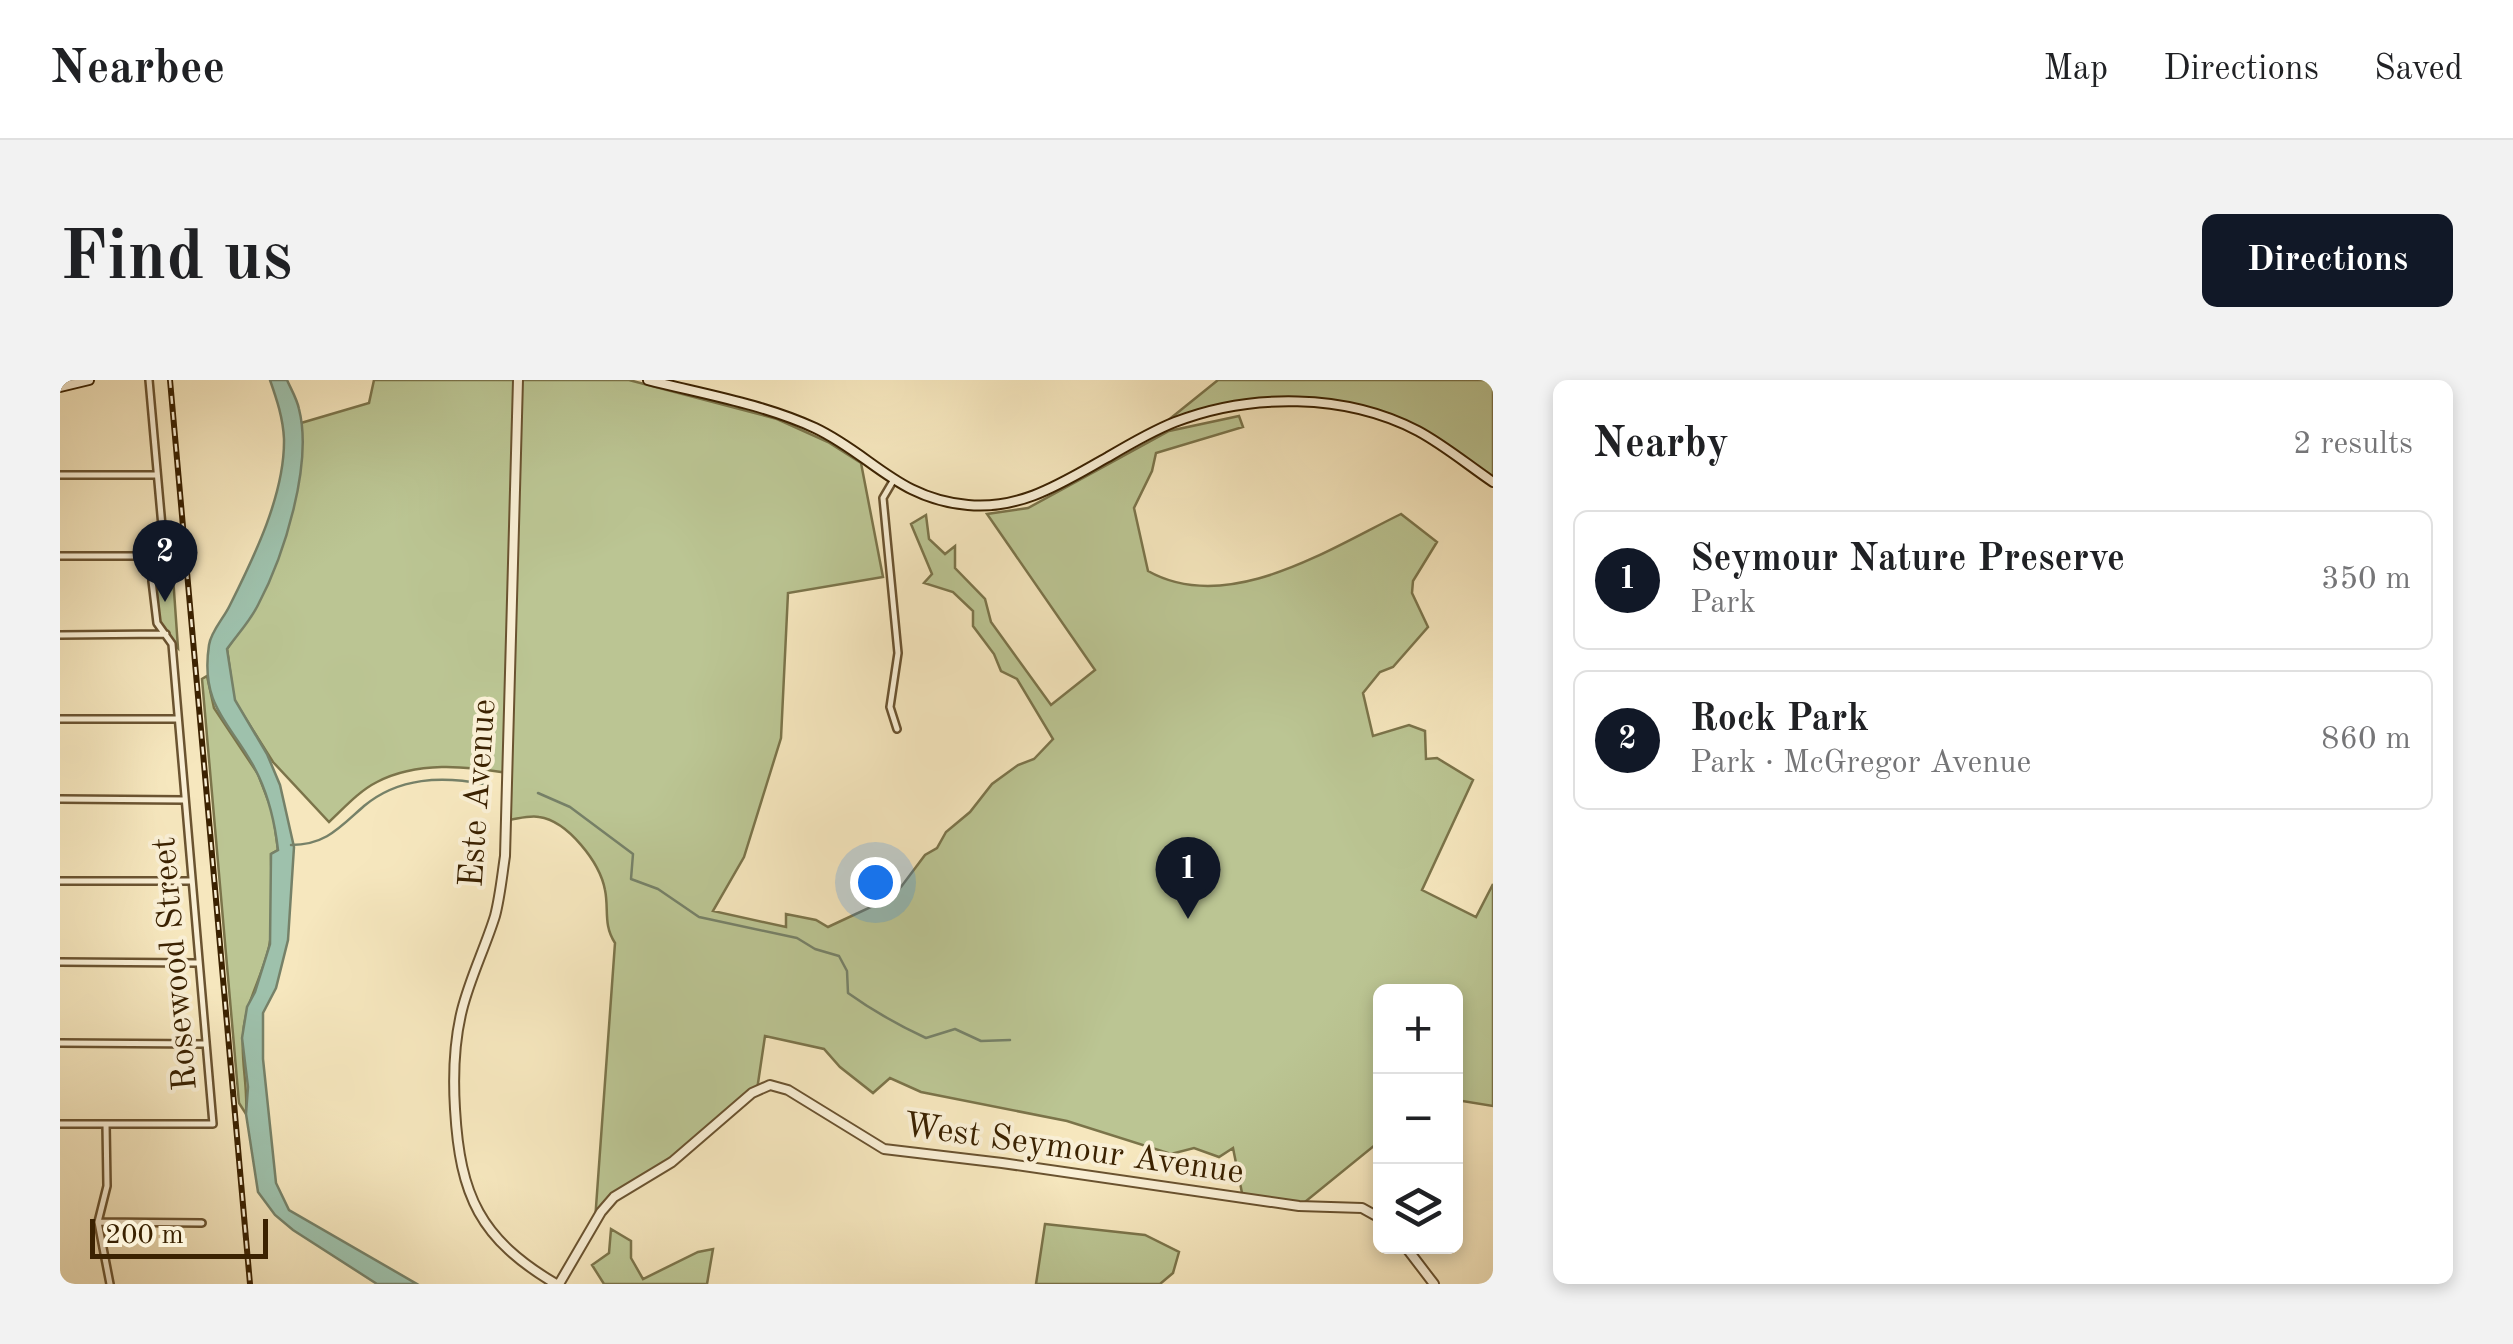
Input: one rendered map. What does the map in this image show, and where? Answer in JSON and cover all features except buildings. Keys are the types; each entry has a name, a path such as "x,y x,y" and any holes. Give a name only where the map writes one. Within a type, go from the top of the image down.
{"street":[{"path":"60,387 89,380"},
{"name":"Rosewood Street","path":"106,1124 213,1124 172,644 157,623 152,581 153,567 164,549 149,380"},
{"name":"Este Avenue","path":"518,380 507,834 496,913 462,1010 454,1089 459,1159 473,1206 503,1247 558,1284"},
{"path":"648,380 800,421 833,438 892,481 952,503 1010,504 1046,491 1171,423 1232,406 1276,401 1341,406 1387,418 1432,439 1493,482"},
{"path":"60,475 158,475"},
{"path":"892,481 883,498 898,662 890,707 897,729"},
{"path":"60,556 160,556"},
{"path":"60,635 166,634"},
{"path":"60,719 178,719"},
{"path":"60,800 184,800"},
{"path":"60,881 192,882"},
{"path":"60,962 198,963"},
{"path":"60,1043 206,1044"},
{"name":"West Seymour Avenue","path":"558,1284 614,1197 672,1162 752,1093 770,1086 788,1090 884,1149 1002,1162 1299,1206 1362,1208 1373,1214"},
{"path":"60,1124 106,1124 107,1186 98,1222 110,1284"},
{"path":"98,1222 202,1224"},
{"path":"1411,1254 1434,1284"}],"shaded area":[{"path":"270,380 287,380 298,405 302,431 299,482 286,536 268,585 227,649 235,700 267,754 280,785 294,847 288,940 276,988 263,1013 263,1059 276,1183 289,1210 417,1284 377,1284 293,1230 275,1215 258,1192 246,1114 248,1087 242,1038 247,1007 270,944 271,854 278,850 263,786 214,702 207,668 210,640 258,546 279,481 283,431"},
{"path":"374,380 629,380 777,419 828,442 861,463 883,577 788,593 781,738 744,857 713,911 786,927 786,914 816,920 828,927 886,900 992,784 1018,765 1034,759 1053,739 1017,679 1001,671 994,654 973,626 973,611 953,592 924,583 932,574 911,524 926,515 929,539 945,554 955,546 955,568 985,599 991,622 1051,705 1095,670 987,514 1028,508 1169,431 1239,416 1243,427 1156,453 1134,508 1148,571 1179,583 1211,586 1244,582 1310,559 1401,514 1437,542 1413,581 1412,593 1428,627 1393,667 1380,672 1363,693 1373,736 1409,725 1425,731 1426,759 1437,758 1473,780 1422,890 1476,917 1493,884 1493,1106 1463,1101 1463,984 1373,984 1373,1147 1300,1206 1243,1198 1233,1148 1219,1157 1194,1148 1171,1154 1067,1121 921,1092 890,1078 873,1093 824,1049 765,1036 757,1090 694,1145 623,1191 595,1221 615,943 609,930 602,879 590,856 550,820 532,816 508,820 508,773 442,767 392,775 364,790 329,822 273,762 234,700 227,649 260,597 283,542 296,485 301,423 369,403"},
{"path":"1218,380 1493,380 1493,482 1432,439 1387,418 1319,404 1232,407 1156,430"},
{"path":"171,548 178,648 158,627 153,567"},
{"path":"207,676 214,708 258,774 273,813 278,850 271,854 269,947 244,1025 246,1114 239,1103 202,679"},
{"path":"1045,1224 1145,1235 1179,1252 1173,1273 1160,1284 1036,1284"},
{"path":"611,1229 631,1241 631,1258 643,1279 698,1252 713,1249 707,1284 604,1284 592,1265 609,1253"}],"waterway":[{"path":"291,845 323,838 377,796 406,784 437,780 484,784"},
{"path":"538,793 570,807 633,854 631,879 658,889 699,917 797,938 815,949 839,956 847,971 848,993 906,1028 926,1038 955,1029 981,1041 1010,1040"}],"railway":[{"path":"170,380 250,1284"}],"place":[{"name":"Rock Park","path":"165,602"},
{"name":"Seymour Nature Preserve","path":"1188,919"}]}
